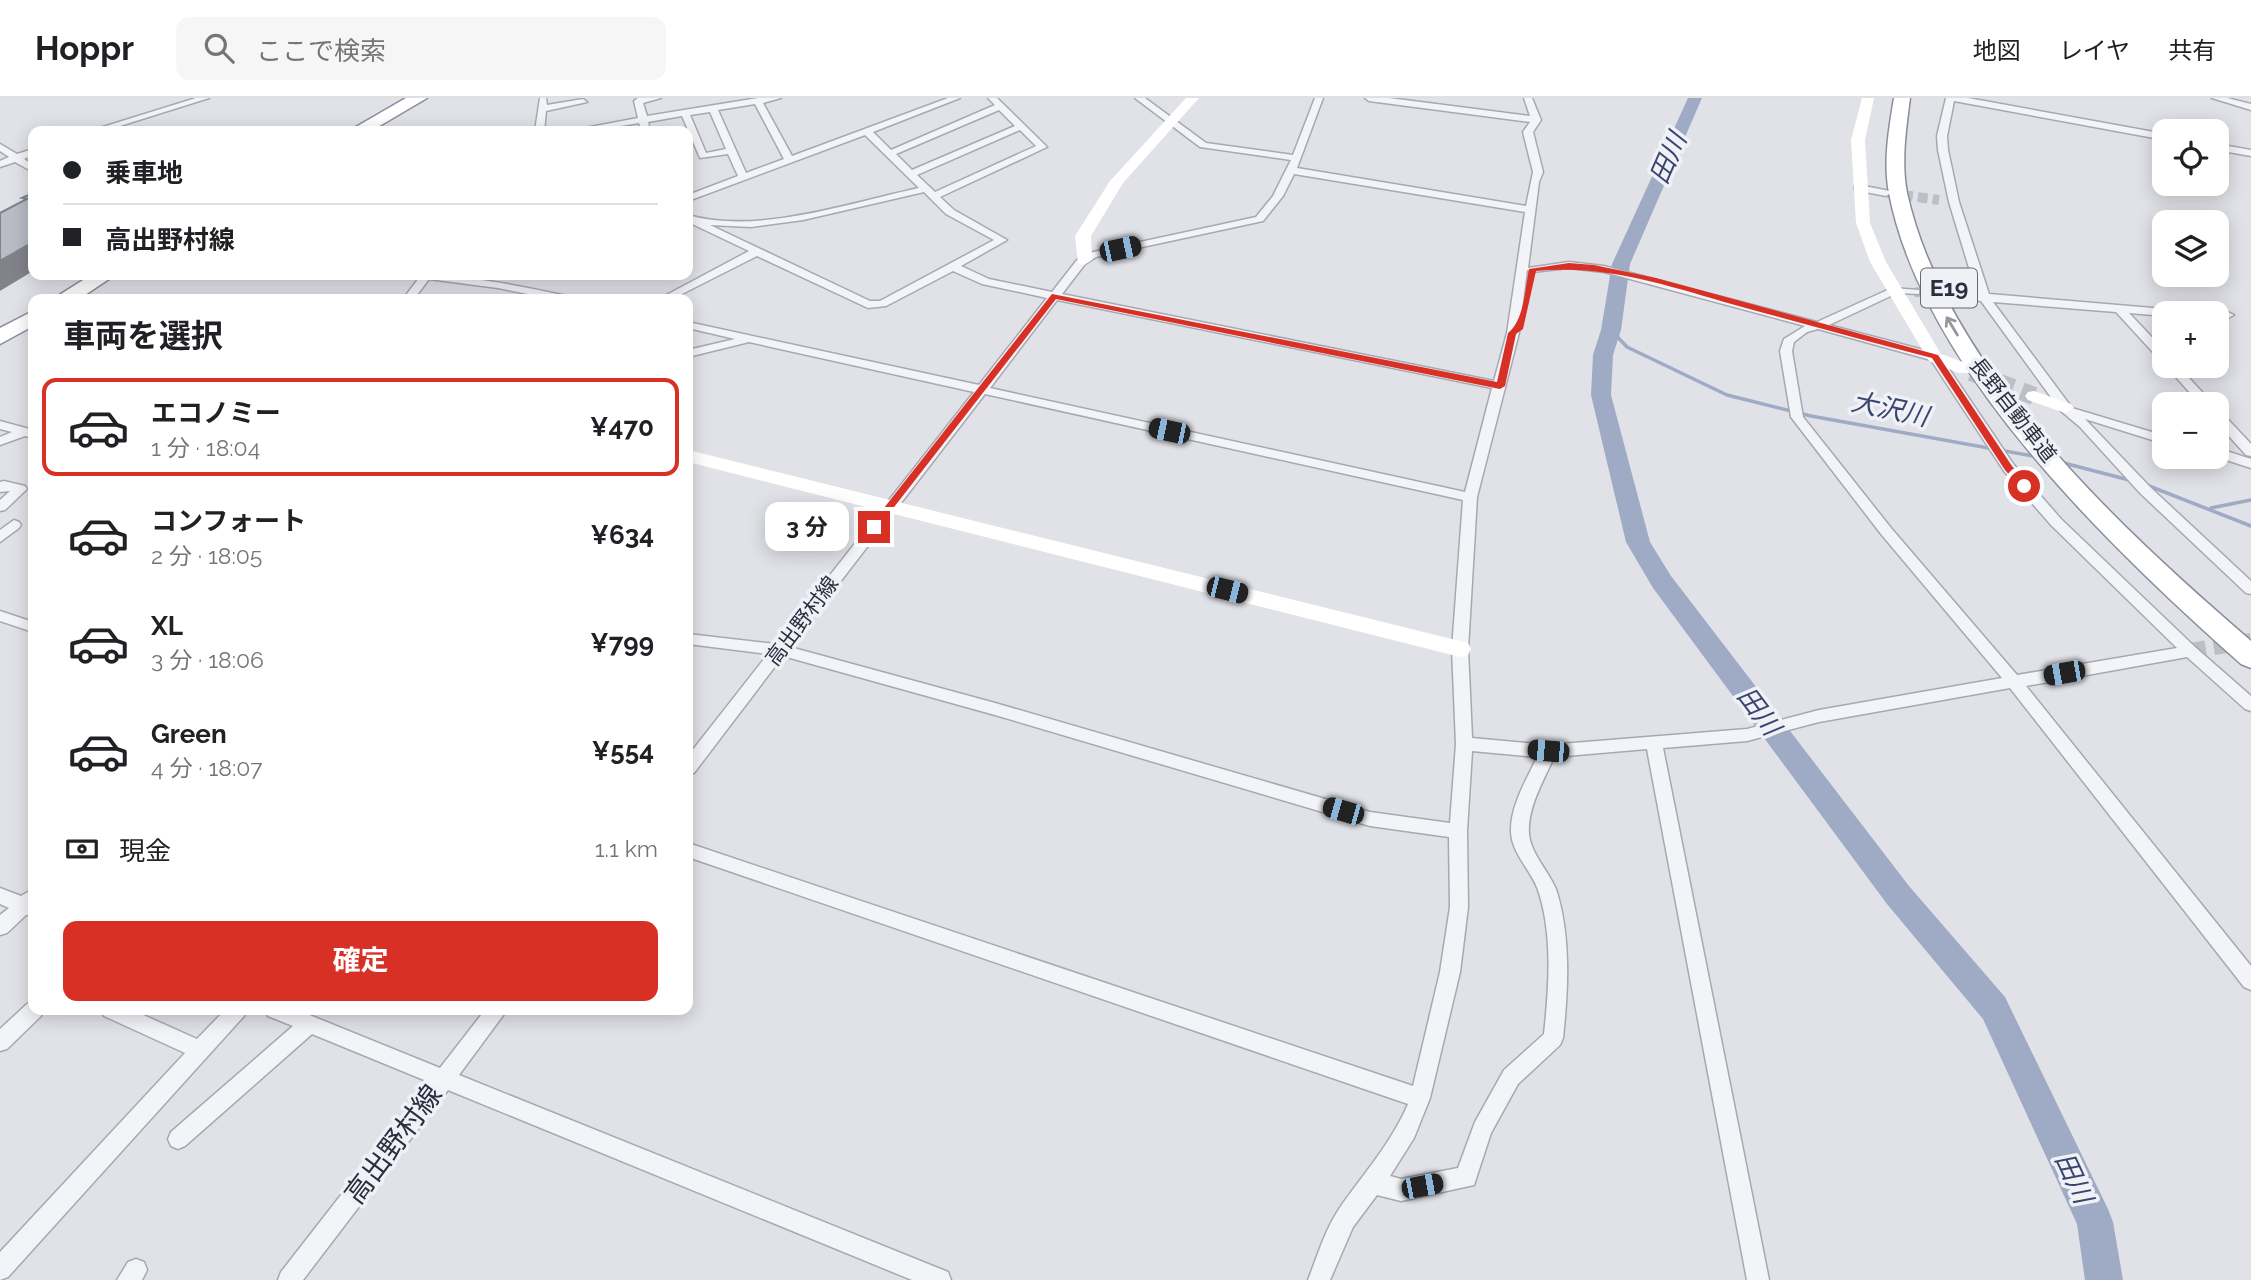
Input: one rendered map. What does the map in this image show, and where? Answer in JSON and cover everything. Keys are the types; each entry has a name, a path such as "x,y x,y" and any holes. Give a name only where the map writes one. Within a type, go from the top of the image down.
{"highway":[{"path":"367,126 419,98"},
{"name":"長野自動車道","path":"1902,98 1896,159 1898,191 1917,258 1969,354 2064,475 2130,544 2251,657"},
{"name":"長野自動車道","path":"1918,98 1913,127 1915,194 1936,261 1950,291 1989,356 2092,482 2152,544 2251,635"},
{"path":"73,294 97,280"},
{"path":"0,337 28,320"}],"street":[{"path":"111,126 205,98"},
{"path":"540,126 543,98"},
{"path":"645,126 638,101 657,98"},
{"path":"617,126 685,110 777,98"},
{"path":"1139,98 1203,145 1532,210"},
{"path":"1194,98 1117,181 1083,236 1084,260 1093,255 1259,219 1269,211 1293,164 1318,98"},
{"path":"1369,98 1536,120"},
{"path":"1528,98 1536,120"},
{"path":"1868,98 1858,140 1863,223 1878,262 1935,357 2009,468 2056,522 2190,651 2251,705"},
{"path":"2152,135 1952,98 1942,136 1954,202 1984,297 2065,408 2084,424 2145,490 2251,589"},
{"path":"2216,98 2251,107"},
{"path":"693,196 867,132 915,109 952,99"},
{"path":"758,101 789,160"},
{"path":"693,220 751,223 803,217 929,192 1042,147 996,101 891,153"},
{"path":"542,109 583,103"},
{"path":"713,108 743,177"},
{"path":"685,110 691,126"},
{"path":"130,120 135,126"},
{"path":"1319,1280 1345,1219 1408,1131 1420,1098 1450,971 1459,907 1458,831 1464,744 1460,649 1470,497 1513,333 1534,182 1538,172 1528,132 1536,120"},
{"path":"912,174 1022,126"},
{"path":"693,130 703,156 732,151"},
{"path":"693,220 868,305 882,304 1002,240 950,212 867,132"},
{"path":"0,147 28,166"},
{"path":"2229,148 2251,153"},
{"path":"0,163 28,154"},
{"path":"1859,188 1886,192"},
{"path":"1939,200 1954,202"},
{"path":"1513,333 1519,329 1532,269 1536,220 1532,210"},
{"path":"674,294 756,252"},
{"name":"高出野村線","path":"693,762 889,506 1084,260"},
{"path":"1532,269 1569,265 1604,269 1654,280 1935,357 1965,369"},
{"path":"954,267 986,282 1500,386"},
{"path":"477,280 542,294"},
{"path":"498,285 509,280"},
{"path":"1915,292 1896,290 1818,326 1803,330 1787,341 1786,351 1797,412 1886,531 2014,682 2251,981"},
{"path":"1966,296 2152,312"},
{"path":"2121,311 2152,344"},
{"path":"693,326 1470,497"},
{"path":"693,352 751,338"},
{"path":"2183,378 2196,392"},
{"path":"2034,396 2152,436"},
{"path":"0,425 28,433"},
{"path":"2229,428 2251,452"},
{"path":"0,441 28,433"},
{"path":"2229,456 2251,464"},
{"path":"693,457 1460,649"},
{"path":"0,488 4,485 20,489 0,507"},
{"path":"0,537 14,525"},
{"path":"1,618 28,626"},
{"path":"693,640 780,650 1008,713 1370,819 1458,831"},
{"path":"1464,744 1548,751 1654,744 1752,733 1812,718 2190,651"},
{"path":"1654,744 1758,1280"},
{"path":"1373,1183 1401,1190 1466,1177 1482,1129 1511,1077 1553,1038 1558,1002 1551,906 1546,887 1519,834 1522,815 1548,751"},
{"path":"693,852 1420,1098"},
{"path":"0,896 28,903"},
{"path":"0,927 28,906"},
{"path":"0,1042 29,1015"},
{"path":"122,1015 201,1050"},
{"path":"0,1269 232,1015"},
{"path":"288,1015 940,1280"},
{"name":"高出野村線","path":"289,1280 493,1015"},
{"path":"178,1139 310,1024"}],"building":[{"path":"28,195 28,245 0,261 0,213 27,199 22,198"}],"waterway":[{"name":"田川","path":"1695,98 1621,264 1611,330 1603,355 1601,395 1638,542 1662,582 1898,895 1994,1008 2095,1222 2104,1280"},
{"name":"大沢川","path":"1611,330 1627,347 1727,395 1811,416 2038,457"},
{"name":"大沢川","path":"2060,462 2133,481"},
{"name":"大沢川","path":"2144,484 2251,526"},
{"path":"2211,508 2251,500"}],"tunnel":[{"path":"1888,193 1939,200"},
{"path":"1915,292 1966,296"},
{"path":"1971,372 2034,396"},
{"path":"2190,651 2251,641"}],"route":[{"path":"874,527 1054,296 1500,386 1513,333 1519,329 1525,310 1532,269 1569,265 1594,267 1654,280 1935,357 2009,468 2024,486"}]}
